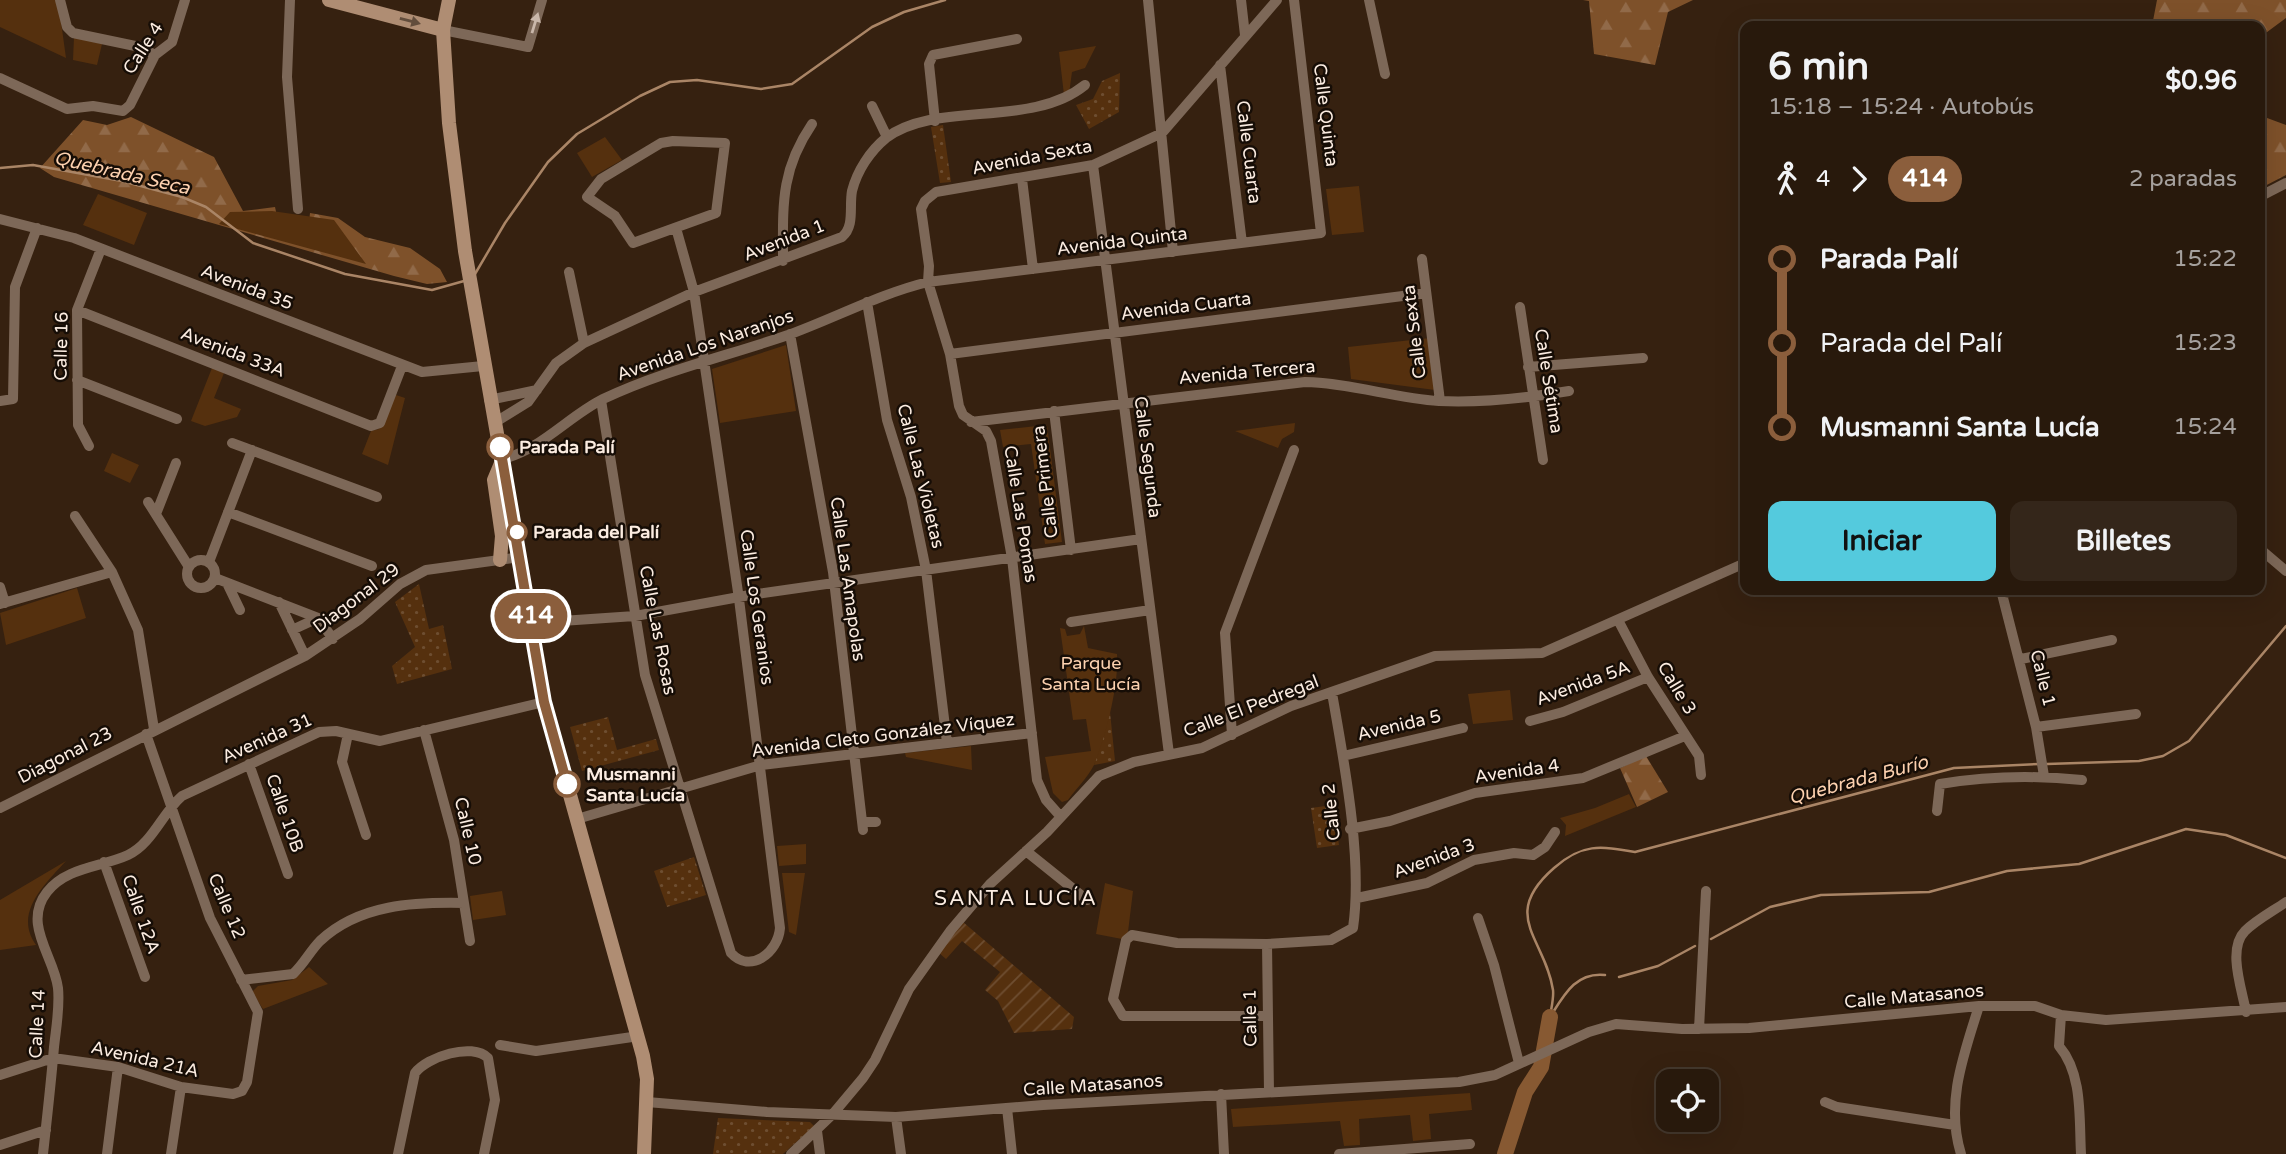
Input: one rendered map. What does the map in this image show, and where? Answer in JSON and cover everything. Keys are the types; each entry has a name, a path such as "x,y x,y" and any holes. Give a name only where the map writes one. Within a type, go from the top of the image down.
{"main road":[{"path":"330,0 443,30"},
{"path":"449,0 443,30 449,123 483,366 503,459 544,702 639,1035 647,1080 644,1154"},
{"path":"500,560 502,536 494,480 503,459"}],"street":[{"path":"60,0 67,27 73,33 140,47 155,55"},
{"name":"Calle 4","path":"0,78 67,109 93,106 123,111 130,105 155,55 172,42 185,0"},
{"path":"290,0 287,76 298,209"},
{"path":"443,30 528,47 542,0"},
{"path":"1148,0 1173,252"},
{"path":"1241,0 1245,35"},
{"name":"Avenida Sexta","path":"936,192 1093,165 1163,133 1278,0"},
{"name":"Calle Quinta","path":"1294,0 1321,233"},
{"path":"1370,0 1385,74"},
{"path":"935,121 930,59 936,53 1017,39"},
{"name":"Calle Cuarta","path":"1220,65 1242,243"},
{"name":"Avenida 1","path":"494,422 519,410 556,363 584,343 694,292 783,261 845,234 858,176 865,162 887,138 913,124 1060,102 1084,85"},
{"path":"872,106 887,138"},
{"path":"783,261 784,183 797,146 812,124"},
{"path":"661,143 725,143 716,213 676,228 633,243 615,216 587,197 601,180 661,143"},
{"name":"Calle Segunda","path":"1093,165 1169,754"},
{"path":"1022,179 1033,270"},
{"path":"2265,194 2286,183"},
{"name":"Calle Las Pomas","path":"936,192 930,195 921,209 929,266 928,282 950,354 959,406 970,422 986,431 991,441 1012,558 1037,780 1046,800 1061,817"},
{"name":"Avenida 35","path":"0,219 101,249 402,366 422,372 439,373 483,366"},
{"path":"0,401 13,399 15,287 37,228"},
{"path":"676,228 694,292"},
{"name":"Avenida Quinta","path":"928,282 1321,233"},
{"name":"Calle 16","path":"89,446 81,436 78,425 77,310 101,249"},
{"name":"Calle Sexta","path":"1422,259 1440,401"},
{"path":"569,272 584,343"},
{"name":"Avenida Los Naranjos","path":"503,459 522,452 601,400 928,282"},
{"name":"Calle Los Geranios","path":"694,292 739,599 780,928 776,945 752,962 735,957 728,940"},
{"name":"Avenida Cuarta","path":"950,354 1426,293"},
{"name":"Calle Las Violetas","path":"867,302 887,420 911,497 926,570 947,743"},
{"name":"Calle Sétima","path":"1520,307 1543,460"},
{"name":"Avenida 33A","path":"77,310 376,426 402,366"},
{"name":"Calle Las Amapolas","path":"790,334 833,572 832,583 863,826 876,822"},
{"path":"1528,367 1643,358"},
{"path":"77,380 177,419"},
{"name":"Avenida Tercera","path":"970,422 1305,382 1440,401 1533,397 1569,390"},
{"path":"489,400 537,390"},
{"name":"Calle Las Rosas","path":"601,400 645,676 728,940"},
{"name":"Calle Primera","path":"1054,411 1071,550"},
{"path":"232,443 377,497"},
{"path":"209,562 252,450"},
{"path":"1232,735 1225,633 1294,450"},
{"path":"156,514 176,463"},
{"path":"148,502 189,567 187,576 195,587 205,588 215,578 215,569 209,562 200,560 189,567"},
{"path":"228,512 372,566"},
{"name":"Calle 12","path":"75,516 112,572 138,630 150,731 170,806 210,918 258,1012 247,1082 242,1091"},
{"path":"532,623 635,616 832,583 1141,539"},
{"path":"2265,553 2286,571"},
{"name":"Diagonal 29","path":"150,731 305,656 333,639 415,575 440,566 520,557"},
{"name":"Calle El Pedregal","path":"790,1154 832,1115 875,1060 909,989 928,960 990,884 1061,817 1099,776 1135,762 1202,748 1272,714 1434,656 1542,653 1740,565"},
{"path":"0,587 2,603 112,572"},
{"path":"215,578 318,618 333,639"},
{"path":"227,583 240,610"},
{"name":"Calle 1","path":"2003,595 2021,659 2044,772"},
{"path":"279,602 305,656"},
{"path":"1071,622 1150,610"},
{"path":"292,630 318,618"},
{"name":"Calle 3","path":"1618,620 1648,677 1699,757 1701,775"},
{"path":"2021,659 2112,640"},
{"name":"Avenida 5A","path":"1530,721 1563,712 1648,677"},
{"name":"Calle 2","path":"1267,944 1331,940 1353,928 1357,898 1343,756 1332,693"},
{"name":"Avenida 31","path":"42,899 55,883 136,850 170,806 182,796 319,732 348,734 380,741 544,702"},
{"path":"2036,727 2136,715"},
{"name":"Avenida 5","path":"1343,756 1463,728"},
{"name":"Calle 10","path":"424,730 454,840 470,941"},
{"name":"Diagonal 23","path":"0,808 150,731"},
{"name":"Avenida Cleto González Víquez","path":"577,819 678,787 761,765 1032,733"},
{"path":"348,734 342,762 366,835"},
{"name":"Avenida 4","path":"1350,829 1390,821 1475,793 1583,778 1685,736"},
{"name":"Calle 10B","path":"249,764 288,874"},
{"path":"1937,811 1940,784 1985,776 2044,772 2082,780"},
{"name":"Avenida 3","path":"1357,898 1427,883 1474,860 1514,853 1533,855 1545,847 1555,832"},
{"path":"1026,851 1087,900"},
{"name":"Calle 12A","path":"104,862 145,977"},
{"path":"1699,1029 1706,891"},
{"name":"Calle 14","path":"42,899 37,927 58,988 43,1154"},
{"path":"241,980 293,974 332,931 380,909 416,902 464,903"},
{"path":"2246,1012 2236,951 2239,941 2244,932 2286,902"},
{"path":"1478,918 1494,965 1519,1063"},
{"path":"1267,944 1177,943 1132,935 1126,940 1113,999 1123,1016 1267,1016"},
{"name":"Calle 1","path":"1267,944 1269,1092"},
{"path":"1961,1154 1955,1125 1958,1073 1979,1006"},
{"name":"Calle Matasanos","path":"647,1102 896,1117 1221,1094 1459,1082 1495,1075 1616,1024 1699,1029 1890,1017 1979,1006 2035,1006 2061,1015 2106,1020 2246,1012 2286,1007"},
{"path":"2061,1015 2059,1046 2071,1060 2076,1073 2081,1154"},
{"path":"500,1045 536,1051 639,1035"},
{"path":"398,1154 415,1073 452,1052 482,1053 488,1058 495,1100 484,1154"},
{"name":"Avenida 21A","path":"0,1075 53,1058 118,1067 181,1087 233,1094 242,1091"},
{"path":"107,1154 118,1067"},
{"path":"171,1154 181,1087"},
{"path":"1221,1094 1224,1154"},
{"path":"1825,1102 1837,1107 1955,1125"},
{"path":"1007,1108 1012,1154"},
{"path":"896,1117 901,1154"},
{"path":"0,1145 46,1130"},
{"path":"817,1130 820,1154"},
{"path":"1339,1154 1421,1151 1470,1144"}],"green space":[{"path":"0,0 58,0 66,58 0,27"},
{"path":"1583,0 1693,0 1668,12 1655,65 1594,54 1589,1"},
{"path":"2157,0 2286,0 2286,18 2265,34 2265,21 2153,21"},
{"path":"74,37 102,44 97,65 73,60"},
{"path":"1096,46 1085,68 1072,72 1069,94 1064,95 1059,52"},
{"path":"1120,73 1119,112 1089,129 1076,105 1093,99 1102,81"},
{"path":"131,117 214,157 243,211 275,207 280,230 308,232 310,213 338,218 365,237 410,248 440,269 447,282 427,284 394,276 54,177 40,168 83,120 107,125"},
{"path":"2265,117 2286,125 2286,175 2265,186"},
{"path":"943,125 951,182 940,183 931,127"},
{"path":"605,137 622,160 592,177 577,153"},
{"path":"1359,186 1364,232 1332,235 1326,189"},
{"path":"98,194 147,213 134,245 83,225"},
{"path":"272,211 334,220 366,264 219,224 230,212"},
{"path":"1430,338 1435,390 1351,379 1348,347"},
{"path":"786,345 796,411 720,423 712,369"},
{"path":"212,368 224,373 214,398 241,409 237,417 205,426 191,421"},
{"path":"393,394 405,398 388,465 362,454 371,431 379,429"},
{"path":"1295,423 1294,432 1282,439 1278,448 1235,431"},
{"path":"1047,425 1062,542 1045,544 1031,444 1003,447 1000,430"},
{"path":"112,453 139,465 130,483 104,471"},
{"path":"419,584 429,629 443,625 452,669 397,684 392,666 415,647 395,602"},
{"path":"77,588 86,618 6,645 0,613"},
{"name":"Parque Santa Lucía","path":"1084,626 1088,648 1117,654 1116,680 1107,725 1094,765 1068,800 1062,802 1053,793 1045,757 1091,751 1086,719 1073,720 1060,628 1065,629 1067,636 1080,634"},
{"path":"1510,690 1513,720 1473,724 1468,694"},
{"path":"1110,712 1115,761 1094,765"},
{"path":"608,717 617,750 656,739 659,750 582,771 570,727"},
{"path":"971,746 972,770 906,757 905,753"},
{"path":"1646,756 1668,792 1637,807 1620,768"},
{"path":"1629,794 1636,807 1565,836 1566,825 1560,818"},
{"path":"1333,805 1339,845 1317,848 1311,808"},
{"path":"806,844 806,864 779,866 777,846"},
{"path":"694,857 706,895 667,907 654,871"},
{"path":"66,861 41,889 30,910 28,922 36,945 0,950 0,900"},
{"path":"782,873 805,873 796,935 789,932"},
{"path":"1105,883 1133,891 1128,932 1122,939 1096,934"},
{"path":"502,891 506,915 473,920 470,896"},
{"path":"963,922 1074,1017 1072,1029 1014,1033 998,1001 985,990 1000,972 962,941 946,959 938,952"},
{"path":"309,967 328,984 263,1009 252,992 258,986 292,980"},
{"path":"1470,1093 1472,1110 1429,1114 1431,1139 1413,1141 1410,1115 1359,1119 1360,1145 1344,1146 1340,1121 1233,1127 1231,1109"},
{"path":"718,1118 810,1122 814,1126 783,1154 713,1154"}],"waterway":[{"name":"Quebrada Seca","path":"475,274 505,223 548,162 577,134 640,96 670,82 697,80 761,89 792,84 872,27 904,12 945,0"},
{"name":"Quebrada Seca","path":"0,168 33,165 122,181 182,197 206,207 253,243 345,274 432,290 464,281"},
{"name":"Quebrada Burío","path":"2047,764 2139,761 2163,756 2189,741 2286,626"},
{"name":"Quebrada Burío","path":"1550,1017 1553,990 1527,914 1530,900 1538,885 1554,868 1574,854 1592,848 1635,852 1954,768 2040,764"},
{"path":"1711,939 1770,907 1821,895 1929,892 2007,871 2079,864 2186,829 2226,835 2286,858"},
{"path":"1619,977 1658,966 1695,946"},
{"path":"1552,1014 1579,980 1605,975"},
{"path":"1505,1154 1525,1092 1541,1067 1550,1017"}],"bus line":[{"name":"414","path":"500,447 544,702 567,784"}],"place":[{"name":"Parada Palí","path":"500,447"},
{"name":"Parada del Palí","path":"517,532"},
{"name":"Musmanni Santa Lucía","path":"567,784"}],"district":[{"name":"SANTA LUCÍA","path":"1016,898"}]}
